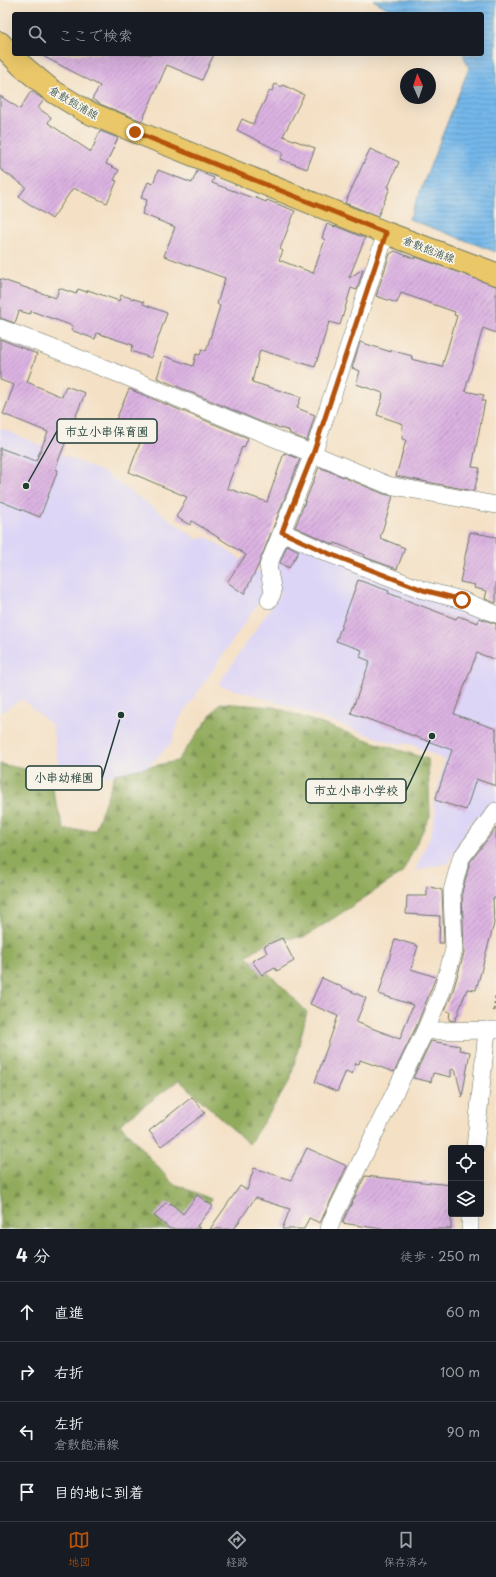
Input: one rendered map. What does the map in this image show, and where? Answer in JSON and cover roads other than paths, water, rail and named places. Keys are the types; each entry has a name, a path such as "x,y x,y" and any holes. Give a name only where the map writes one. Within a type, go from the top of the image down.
{"main road":[{"name":"倉敷飽浦線","path":"0,43 12,56"},
{"name":"倉敷飽浦線","path":"12,56 51,90 87,112 386,233 496,274"}],"street":[{"path":"269,600 274,592 268,566 313,454 386,233"},
{"path":"0,328 122,374 388,485 496,505"},
{"path":"282,532 337,557 423,590 462,600 496,614"},
{"path":"329,1229 332,1220 425,1031 442,991 454,950 452,891 461,858 496,811"},
{"path":"425,1031 492,1030 475,1145"},
{"path":"470,1217 470,1229"}],"water":[{"path":"373,0 496,0 496,252 409,219 469,68 464,56 484,56 484,12 394,12"}],"place":[{"name":"市立小串保育園","path":"26,486"},
{"name":"小串幼稚園","path":"121,715"},
{"name":"市立小串小学校","path":"432,736"}]}
